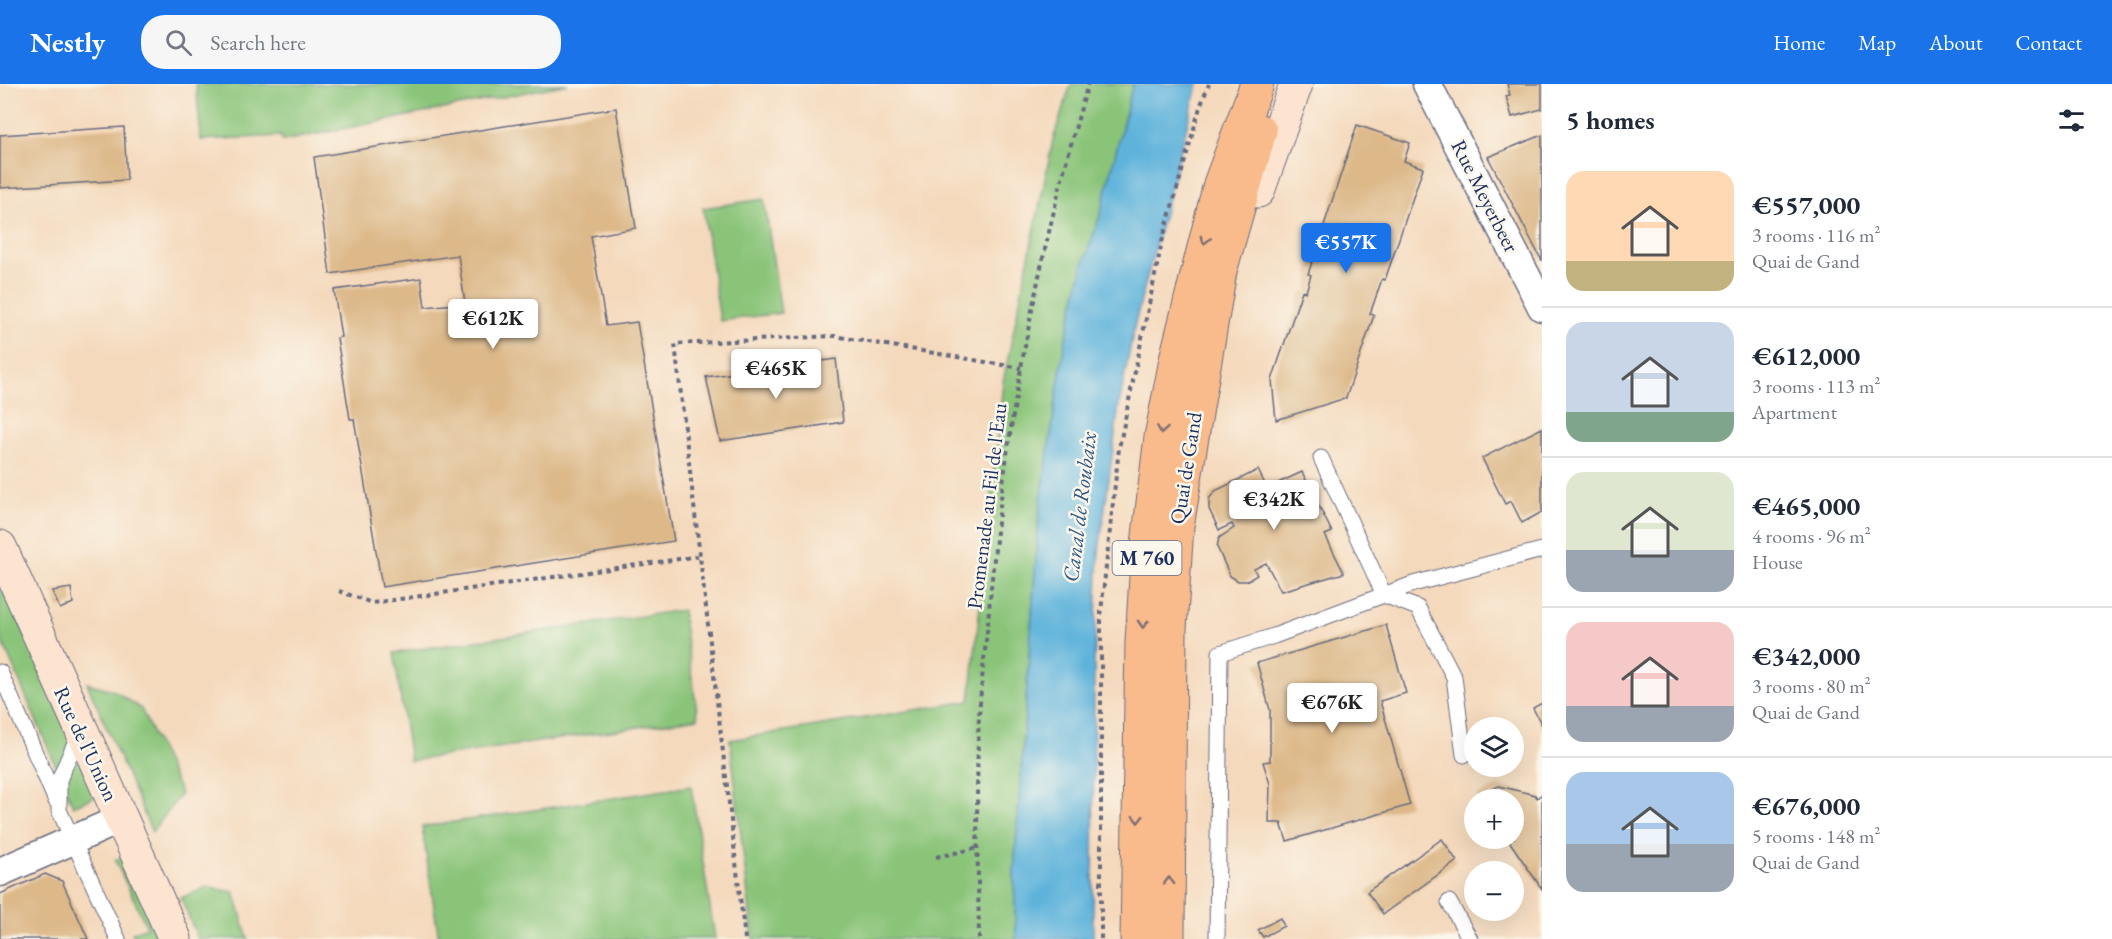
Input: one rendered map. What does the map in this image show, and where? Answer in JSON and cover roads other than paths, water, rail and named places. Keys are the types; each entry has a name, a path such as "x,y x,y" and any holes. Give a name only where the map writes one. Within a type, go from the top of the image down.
{"main road":[{"path":"1220,184 1257,84"},
{"path":"1201,376 1220,271 1275,84"},
{"name":"Quai de Gand","path":"1137,939 1142,642 1154,491 1172,376 1220,184"},
{"name":"Quai de Gand","path":"1168,939 1172,581 1177,526 1201,376"}],"street":[{"name":"Quai de Gand","path":"1220,184 1245,84"},
{"name":"Quai de Gand","path":"1201,376 1241,241 1296,84"},
{"name":"Rue Meyerbeer","path":"1427,84 1542,307"},
{"name":"Rue de l'Union","path":"0,547 80,731 175,939"},
{"path":"0,872 121,819"}],"lane":[{"path":"1321,458 1384,595 1418,608 1454,677 1464,754"},
{"path":"1217,939 1220,652 1274,636 1413,584 1542,550"},
{"path":"0,672 72,840 118,939"},
{"path":"59,810 59,780 80,731"},
{"path":"1449,902 1470,939"}],"water":[{"name":"Canal de Roubaix","path":"1133,84 1198,84 1135,323 1119,405 1099,551 1094,663 1093,939 1016,939 1014,873 1039,514 1064,347 1083,265 1100,216"}]}
